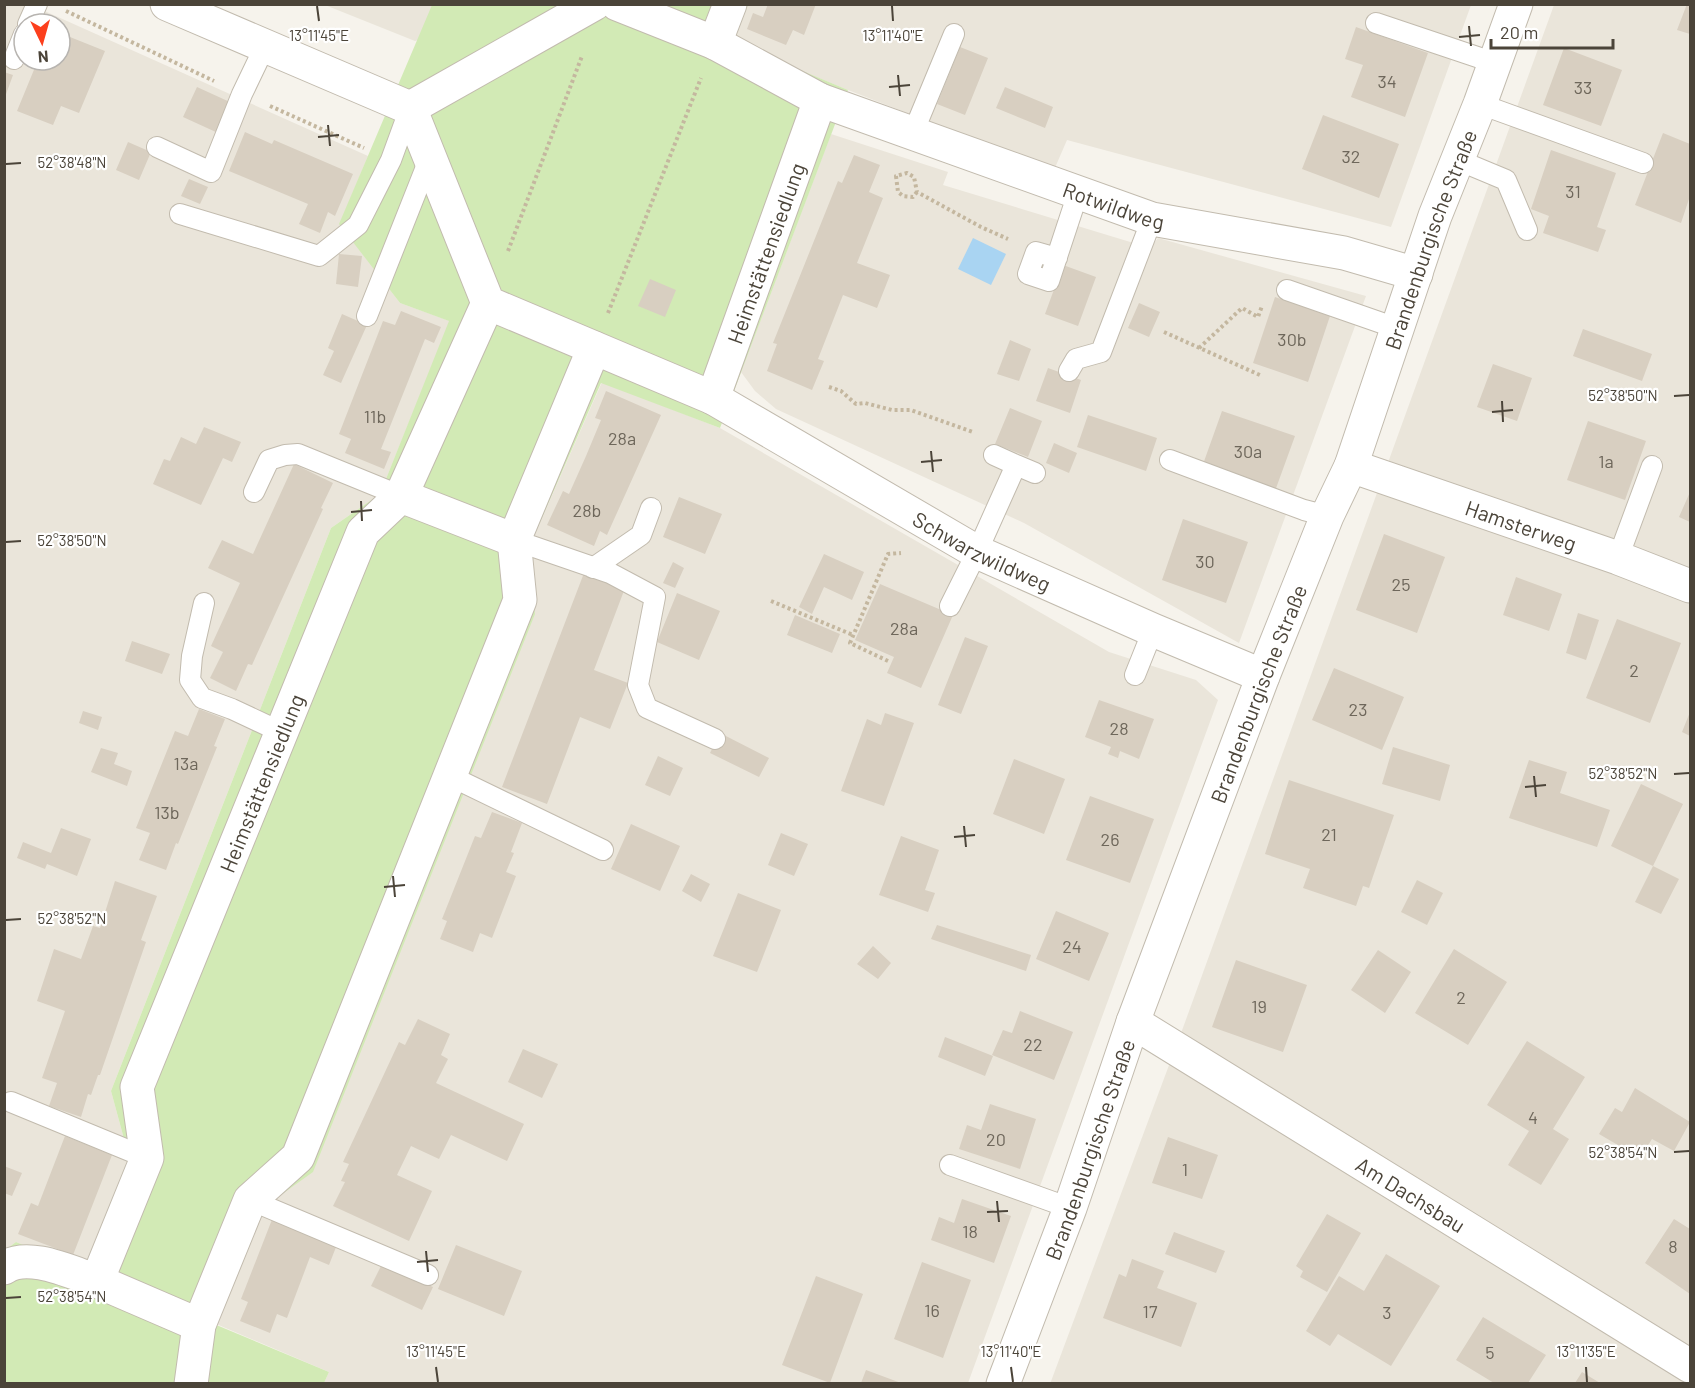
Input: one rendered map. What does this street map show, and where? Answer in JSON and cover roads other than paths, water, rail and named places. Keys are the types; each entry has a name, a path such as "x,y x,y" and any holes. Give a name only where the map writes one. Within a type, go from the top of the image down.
{"street":[{"path":"166,4 410,108 488,303 713,398"},
{"path":"410,108 594,4"},
{"path":"617,4 715,43 820,100"},
{"path":"715,43 730,4"},
{"name":"Brandenburgische Straße","path":"1003,1383 1070,1208 1134,1022 1263,676 1327,516 1351,466 1399,329 1435,216 1480,104 1516,4"},
{"name":"Rotwildweg","path":"820,100 1152,219 1344,253 1416,274"},
{"name":"Heimstättensiedlung","path":"713,398 820,100"},
{"name":"Heimstättensiedlung","path":"147,1158 137,1087 363,532 401,496 488,303"},
{"path":"191,1383 199,1325 250,1200 298,1157 520,600 514,540 594,348"},
{"name":"Schwarzwildweg","path":"713,398 977,552 1263,676"},
{"name":"Hamsterweg","path":"1351,466 1618,558 1690,586"},
{"path":"401,496 514,540"},
{"name":"Am Dachsbau","path":"1134,1022 1690,1366"},
{"path":"97,1281 147,1158"},
{"path":"7,1264 42,1262 97,1281 199,1325"}],"lane":[{"path":"1376,22 1495,63"},
{"path":"913,133 954,34"},
{"path":"157,147 212,172 242,94 265,46"},
{"path":"1480,104 1643,163"},
{"path":"180,214 319,256 358,225 391,160 410,108"},
{"path":"367,316 430,157"},
{"path":"1458,160 1506,180 1527,230"},
{"path":"1036,252 1028,274 1049,281 1078,193"},
{"path":"1070,371 1076,359 1101,352 1152,219"},
{"path":"1287,290 1399,329"},
{"path":"254,492 268,460 298,454 401,496"},
{"path":"994,455 1035,473"},
{"path":"1170,460 1304,510 1327,516"},
{"path":"950,606 1016,465"},
{"path":"1618,558 1652,466"},
{"path":"593,568 641,535 651,508"},
{"path":"514,540 610,573 655,597 638,685 647,708 715,739"},
{"path":"204,603 192,656 190,680 202,698 281,732"},
{"path":"1135,675 1154,630"},
{"path":"450,776 603,850"},
{"path":"10,1102 147,1158"},
{"path":"950,1165 1070,1208"},
{"path":"250,1200 428,1275"}],"water":[{"path":"973,238 1006,254 991,285 958,269"}]}
